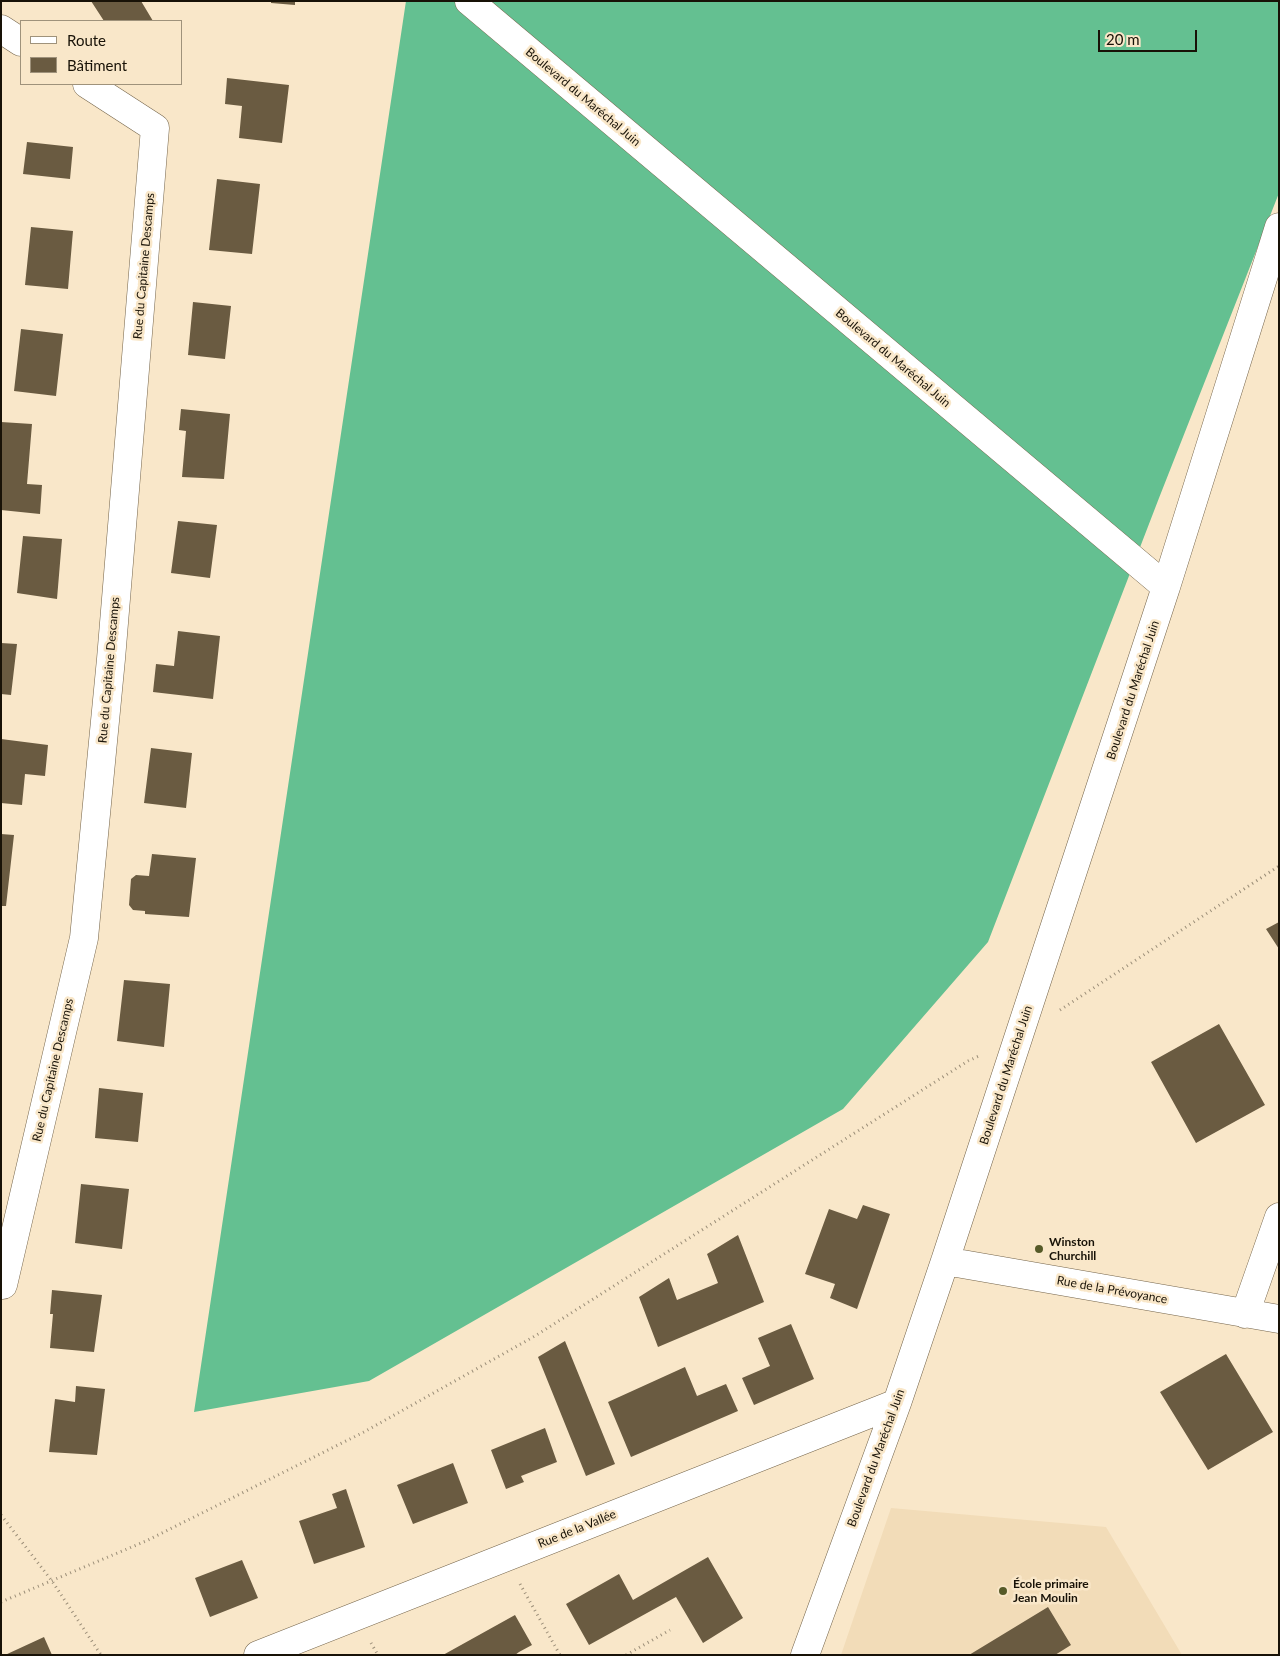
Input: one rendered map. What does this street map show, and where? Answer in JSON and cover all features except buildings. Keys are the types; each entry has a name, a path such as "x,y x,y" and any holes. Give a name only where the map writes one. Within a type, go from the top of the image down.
{"street":[{"name":"Boulevard du Maréchal Juin","path":"469,1 1166,587 897,1403 805,1655"},
{"path":"1,29 20,41"},
{"name":"Rue du Capitaine Descamps","path":"2,1292 84,938 111,650 155,128 89,85"},
{"path":"1166,587 1279,227"},
{"path":"1245,1314 1279,1217"},
{"name":"Rue de la Prévoyance","path":"945,1260 1279,1319"},
{"name":"Rue de la Vallée","path":"258,1655 897,1403"}],"path":[{"path":"1,1602 146,1541 364,1432 526,1340 968,1061 1019,1037 1279,866"},
{"path":"1,1514 52,1581 101,1655"},
{"path":"505,1558 560,1655"},
{"path":"626,1655 670,1630"}],"shaded area":[{"name":"École primaire Jean Moulin","path":"891,1508 1106,1527 1182,1655 841,1655"}],"green space":[{"path":"406,1 1279,1 1279,193 988,942 843,1109 369,1381 194,1412"}],"place":[{"name":"Winston Churchill","path":"1039,1249"},
{"name":"École primaire Jean Moulin","path":"1003,1591"}]}
